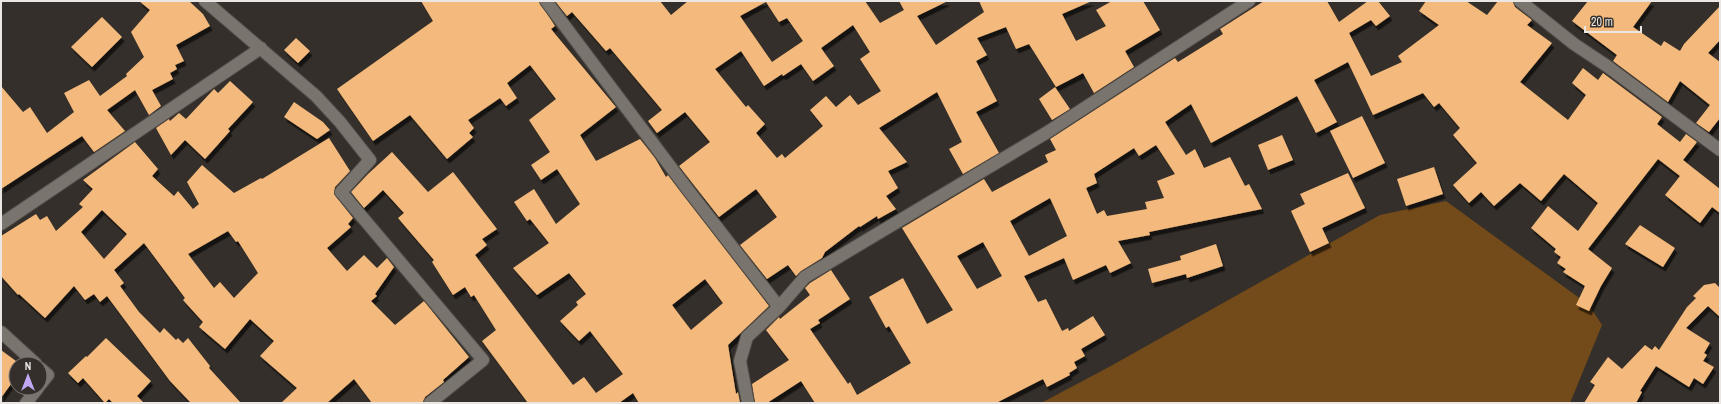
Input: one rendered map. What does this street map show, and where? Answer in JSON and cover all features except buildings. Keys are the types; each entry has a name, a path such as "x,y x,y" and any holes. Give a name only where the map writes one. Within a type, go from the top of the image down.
{"street":[{"path":"205,1 316,96 340,122 370,160 341,192 483,360 430,403"},
{"path":"546,1 688,190 779,307"},
{"path":"748,403 740,361 747,337 779,307 805,277 1046,132 1249,1"},
{"path":"1520,1 1574,44 1607,66 1720,150"},
{"path":"1,224 261,48"},
{"path":"1,332 27,356"}],"shaded area":[{"path":"1446,201 1589,305 1602,325 1570,403 1041,403 1109,367 1380,215"}]}
